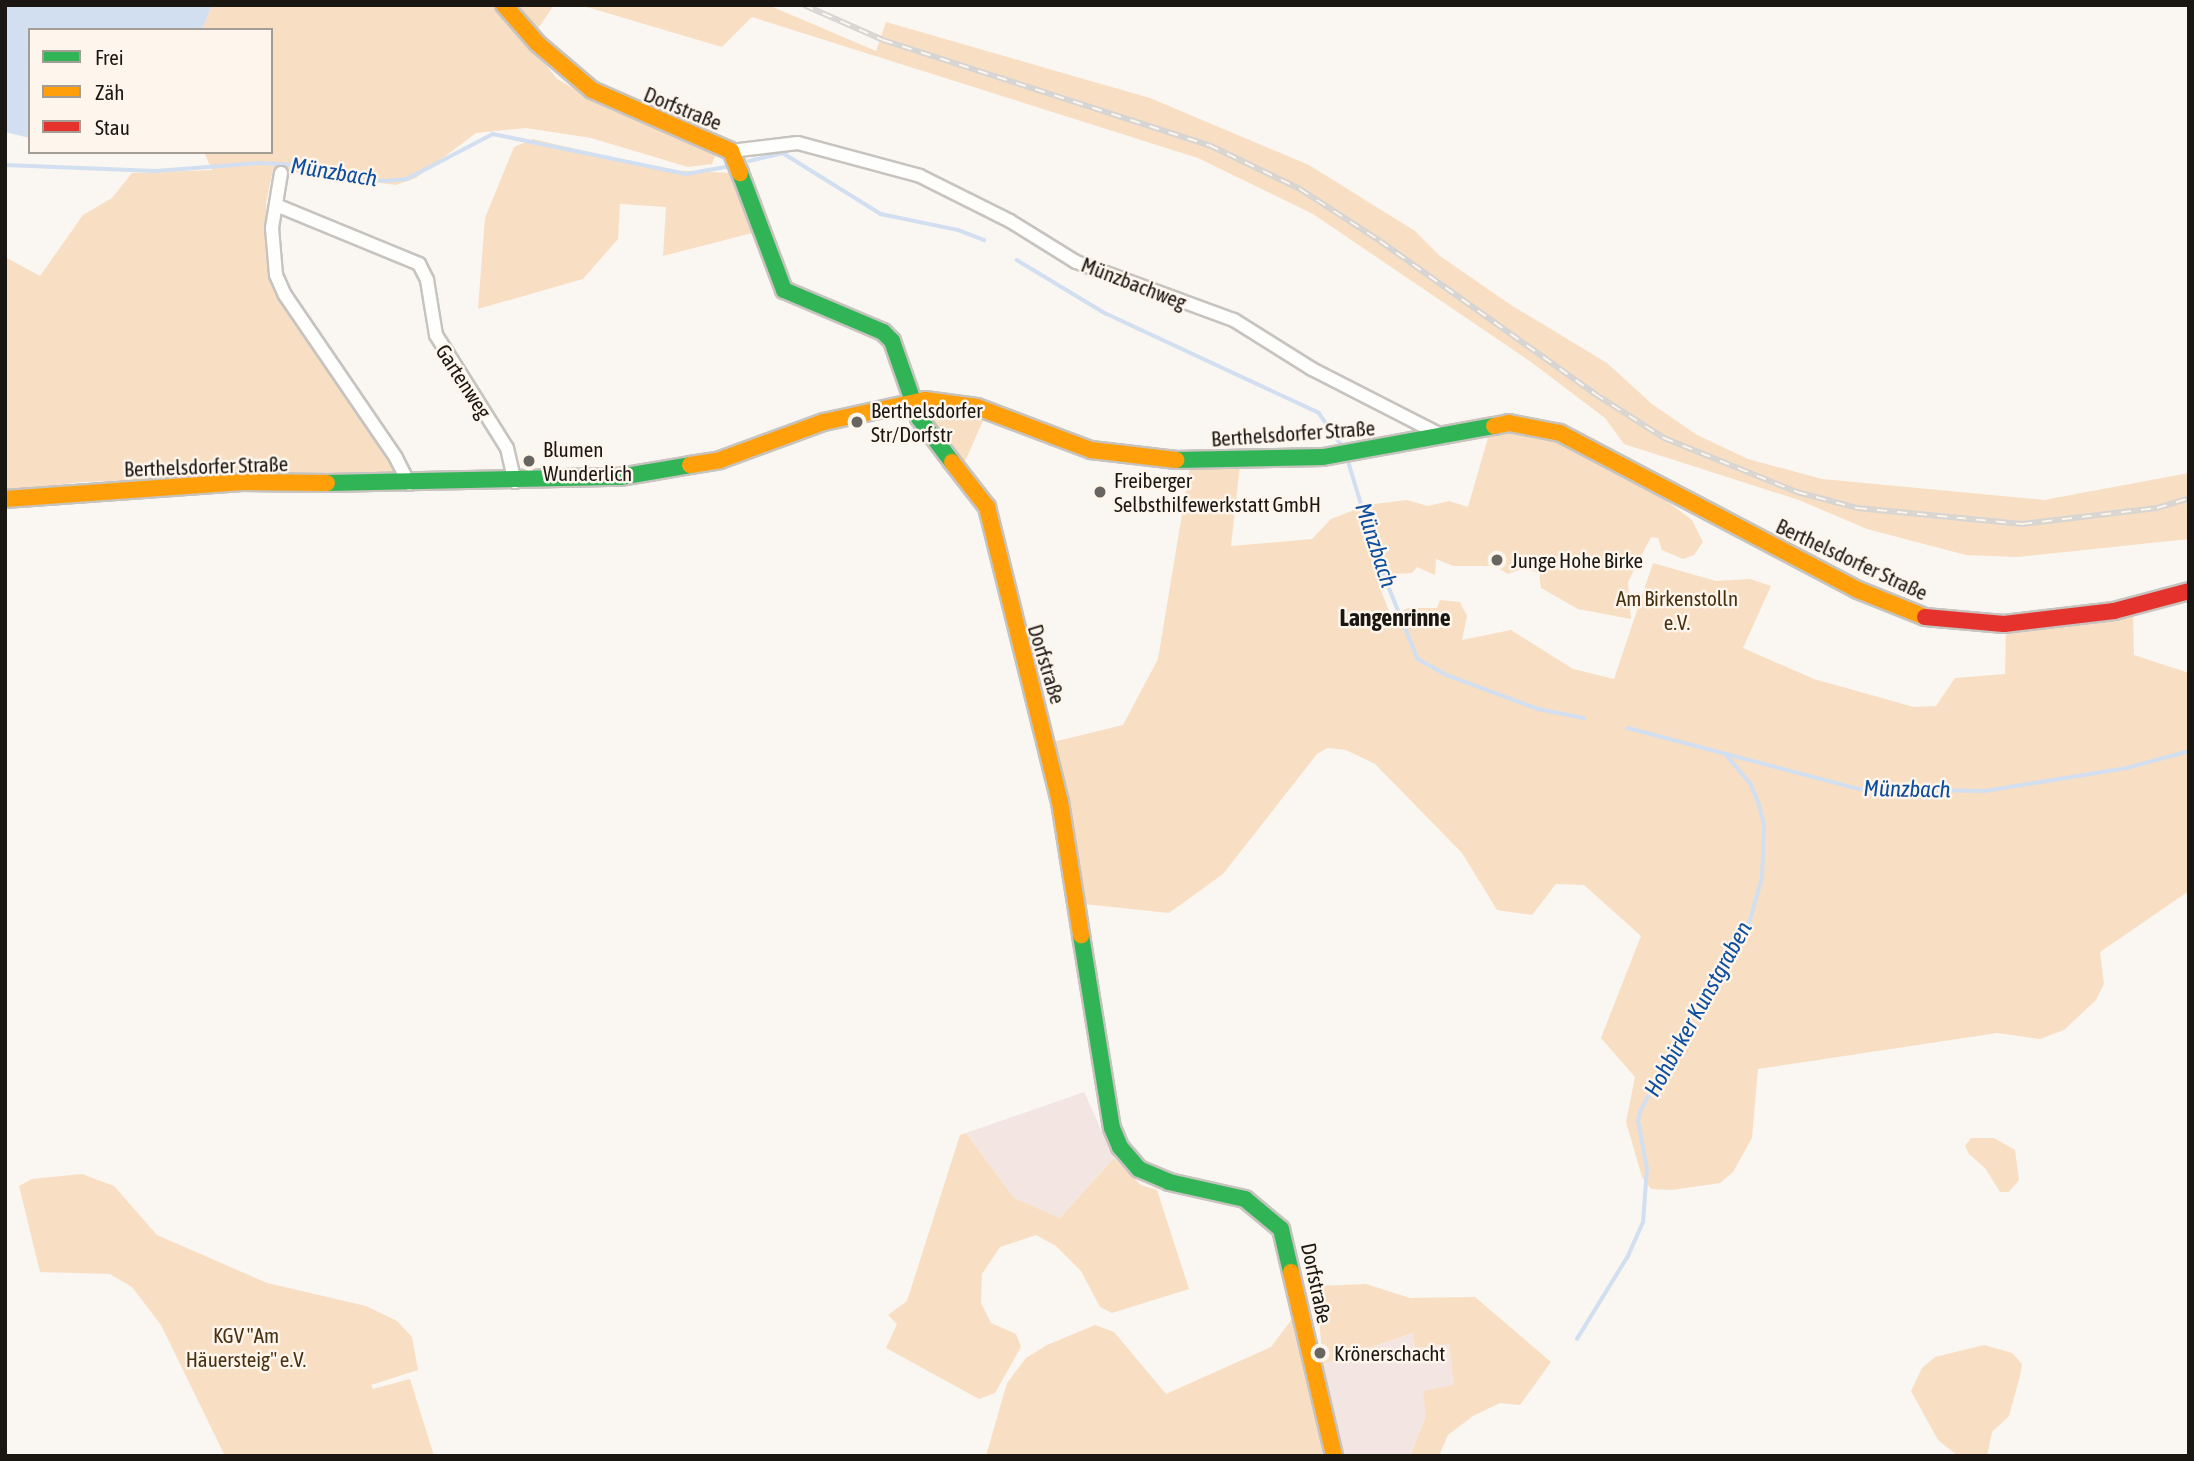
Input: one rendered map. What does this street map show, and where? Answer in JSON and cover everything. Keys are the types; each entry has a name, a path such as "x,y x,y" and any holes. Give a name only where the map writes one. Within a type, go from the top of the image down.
{"street":[{"name":"Dorfstraße","path":"504,5 538,44 592,89 737,161 773,269 784,290 799,300 883,332 897,352 919,418 978,493 990,517 1007,601 1030,674 1060,802 1103,1090 1114,1133 1139,1169 1169,1182 1245,1199 1281,1229 1334,1456"},
{"name":"Münzbachweg","path":"737,161 799,143 920,176 1010,221 1076,262 1234,320 1312,369 1445,437"},
{"path":"281,173 272,252 285,295 396,458 409,484"},
{"name":"Gartenweg","path":"276,205 419,264 427,279 436,335 507,448 515,482"},
{"name":"Berthelsdorfer Straße","path":"5,499 242,482 409,484 620,477 720,460 824,422 912,402 938,400 977,407 1091,450 1151,460 1323,457 1445,437 1509,423 1560,433 1857,590 1933,620 2004,624 2114,611 2189,591"}],"shaded area":[{"path":"1084,1092 1114,1158 1060,1218 1014,1198 966,1133"},
{"path":"1414,1333 1415,1348 1449,1343 1454,1385 1426,1416 1410,1456 1342,1456 1323,1364"}],"green space":[{"path":"212,5 554,5 535,33 535,51 557,79 600,103 716,154 712,164 688,167 591,138 526,128 476,133 416,178 396,185 273,169 266,203 271,277 399,477 224,477 82,482 5,491 5,257 40,276 83,215 112,198 132,173 212,170 205,154 273,154 273,28 203,28"},
{"path":"580,5 768,5 876,51 886,22 1150,98 1309,165 1415,231 1440,256 1511,305 1607,363 1652,404 1697,435 1748,459 1822,479 2044,500 2189,473 2189,539 2017,557 1966,555 1867,529 1799,500 1624,444 1605,418 1531,362 1313,214 1198,158 752,17 722,47"},
{"path":"533,139 665,170 732,173 756,232 663,256 666,207 620,204 618,239 583,279 478,309 485,218 514,147"},
{"path":"926,409 985,416 963,466 923,412"},
{"name":"Am Birkenstolln e.V.","path":"1514,430 1551,438 1664,499 1692,520 1703,542 1694,555 1683,559 1662,550 1658,538 1651,537 1628,582 1631,619 1578,609 1541,588 1539,573 1524,568 1508,574 1494,566 1453,566 1436,559 1435,575 1417,567 1412,573 1375,575 1391,616 1408,608 1437,608 1440,600 1460,602 1467,616 1462,640 1511,630 1573,669 1614,679 1653,563 1716,581 1750,579 1771,586 1743,648 1814,679 1914,707 1936,706 1955,678 2005,674 2006,630 2133,616 2134,655 2189,673 2189,891 2100,952 2104,984 2096,1000 2064,1030 2040,1039 1997,1033 1758,1069 1752,1138 1733,1172 1720,1183 1672,1190 1651,1189 1642,1177 1626,1122 1635,1077 1601,1038 1641,936 1584,885 1556,884 1532,915 1497,910 1462,853 1375,764 1346,750 1327,748 1317,754 1223,874 1169,913 1084,904 1053,742 1123,725 1158,659 1190,466 1240,465 1231,546 1312,539 1331,519 1367,505 1407,500 1428,506 1449,501 1468,507 1489,434"},
{"path":"966,1133 1014,1198 1060,1218 1114,1158 1141,1185 1157,1190 1189,1289 1112,1313 1100,1307 1081,1271 1056,1246 1036,1235 1000,1247 982,1274 981,1303 991,1323 1016,1334 1021,1347 995,1393 979,1399 886,1348 897,1324 888,1315 907,1301 960,1135"},
{"path":"1971,1138 1994,1138 2015,1150 2019,1180 2009,1192 2000,1192 1985,1168 1969,1154 1965,1146"},
{"name":"KGV \"Am Häuersteig\" e.V.","path":"82,1174 114,1186 157,1235 267,1283 366,1306 397,1321 412,1337 418,1370 371,1385 373,1389 410,1379 434,1456 225,1456 161,1325 132,1287 110,1274 40,1272 19,1186 32,1179"},
{"path":"1366,1284 1410,1298 1475,1297 1551,1362 1520,1405 1500,1403 1473,1416 1448,1435 1439,1456 1410,1456 1426,1416 1423,1391 1454,1385 1449,1344 1415,1348 1413,1333 1323,1364 1316,1286"},
{"path":"1295,1315 1324,1444 1322,1456 986,1456 1007,1383 1026,1358 1047,1345 1095,1325 1114,1332 1166,1394 1271,1347"},
{"path":"1984,1345 2012,1353 2022,1364 2020,1376 2009,1416 1992,1432 1987,1456 1958,1456 1938,1440 1911,1391 1922,1368 1935,1357"}],"water":[{"path":"5,5 212,5 203,28 28,28 28,138 5,132"}],"waterway":[{"name":"Münzbach","path":"5,165 156,171 260,163 298,165 338,176 385,181 407,179 493,134 686,174 732,166"},
{"name":"Münzbach","path":"749,161 783,153 881,214 958,230 984,240"},
{"name":"Münzbach","path":"1017,260 1105,313 1319,413 1343,447"},
{"name":"Münzbach","path":"1348,460 1380,565 1418,659 1449,676 1538,709 1584,718"},
{"name":"Münzbach","path":"1628,728 1859,789 1985,791 2127,768 2189,751"},
{"name":"Hohbirker Kunstgraben","path":"1577,1339 1628,1256 1643,1223 1647,1169 1638,1121 1640,1112 1699,999 1748,927 1762,878 1764,825 1759,805 1751,785 1727,756"}],"railway":[{"path":"804,5 883,40 1209,145 1300,189 1380,241 1595,394 1664,438 1797,492 1857,508 2022,524 2157,508 2189,498"}],"traffic: fast":[{"path":"740,173 784,290 883,332 892,341 919,418 952,462"},
{"path":"1176,460 1323,457 1494,426"},
{"path":"327,483 620,477 690,465"},
{"path":"1081,935 1112,1128 1120,1147 1139,1169 1169,1182 1245,1199 1281,1229 1291,1272"}],"traffic: slow":[{"path":"504,5 538,44 592,90 731,151 740,173"},
{"path":"690,465 720,460 824,422 925,400 977,407 1091,450 1176,460"},
{"path":"1494,426 1509,423 1560,433 1858,590 1925,617"},
{"path":"952,462 987,507 1060,802 1081,935"},
{"path":"5,499 242,482 327,483"},
{"path":"1291,1272 1334,1456"}],"traffic: jam":[{"path":"1925,617 2004,624 2114,611 2189,591"}],"place":[{"name":"Berthelsdorfer Str/Dorfstr","path":"857,422"},
{"name":"Blumen Wunderlich","path":"529,461"},
{"name":"Freiberger Selbsthilfewerkstatt GmbH","path":"1100,492"},
{"name":"Junge Hohe Birke","path":"1497,560"},
{"name":"Krönerschacht","path":"1320,1353"}],"district":[{"name":"Langenrinne","path":"1395,618"}]}
